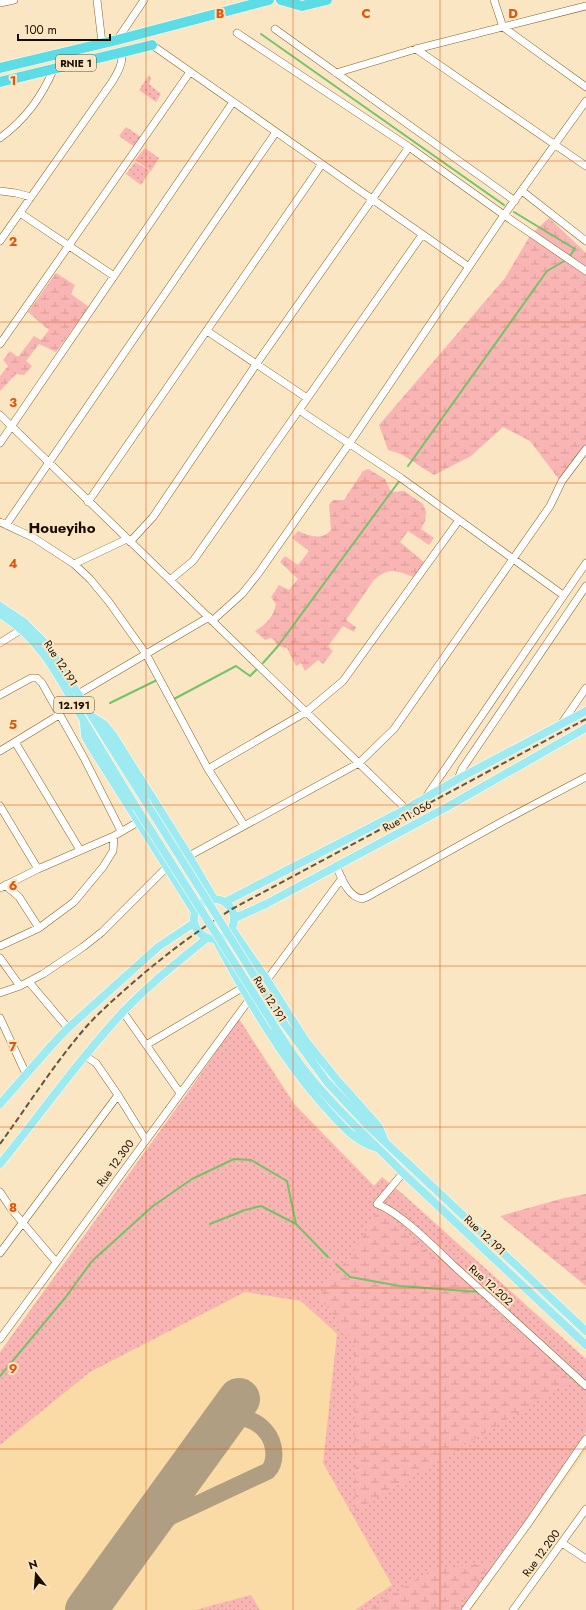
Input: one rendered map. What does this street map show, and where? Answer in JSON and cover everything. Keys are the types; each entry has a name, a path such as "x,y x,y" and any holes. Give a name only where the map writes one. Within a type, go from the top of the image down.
{"highway":[{"name":"RNIE 1","path":"0,68 117,40 243,3 269,0"},
{"path":"281,0 302,6 327,0"},
{"name":"RNIE 1","path":"0,82 152,45"}],"main road":[{"name":"Rue 12.191","path":"0,606 24,622 48,646 283,1022 340,1097 367,1125 586,1331"},
{"name":"Rue 12.191","path":"0,614 22,629 43,652 136,807 292,1054 329,1099 380,1148 403,1173 586,1345"},
{"path":"225,902 406,809 458,779 586,711"},
{"path":"92,717 104,724 113,735 189,856 214,899"},
{"path":"84,721 86,736 90,745 166,868 196,912"},
{"name":"Rue 11.056","path":"235,918 266,904 447,807 586,728"},
{"path":"214,899 225,902 232,909 235,918 232,929 225,936 216,940 207,938 199,933 194,922 196,912 203,903 214,899"},
{"path":"0,1104 68,1028 158,947 194,922"},
{"path":"232,929 267,980 305,1040 338,1081 379,1126 385,1141"},
{"path":"0,1164 85,1056 123,1012 142,992 207,938"},
{"path":"216,940 242,988 276,1043 314,1094 351,1134 363,1143 380,1148"}],"street":[{"path":"0,3 14,0"},
{"path":"97,0 102,43"},
{"path":"117,40 144,0"},
{"path":"494,0 503,27 586,87"},
{"path":"336,73 416,49 585,7"},
{"path":"275,29 515,201"},
{"path":"237,33 409,147 504,216 586,271"},
{"path":"152,45 469,267"},
{"path":"416,49 586,166"},
{"path":"0,241 115,78 122,60 122,52"},
{"path":"0,138 18,123 33,106 46,86 54,68"},
{"path":"0,344 190,72"},
{"path":"78,694 210,619 232,603 254,580 349,444 504,216 586,101"},
{"path":"0,443 233,102"},
{"path":"244,825 208,769 146,654 109,602 90,579 74,564 34,538 3,523 48,462 276,132"},
{"path":"74,564 129,540 153,517 257,363 409,147"},
{"path":"88,502 322,164"},
{"path":"0,191 16,192 31,197"},
{"path":"522,191 586,241"},
{"path":"20,213 114,276"},
{"path":"170,580 193,561 422,235"},
{"path":"207,332 257,363 307,398"},
{"path":"299,410 459,520 563,595"},
{"path":"0,415 406,809"},
{"path":"189,856 359,763 394,729 550,506 562,481 586,449"},
{"path":"208,769 306,712 343,681 459,520"},
{"path":"426,797 586,563"},
{"path":"458,779 465,764 586,586"},
{"path":"0,643 22,629"},
{"path":"0,695 23,681 32,678 37,678 42,683 84,758 121,831"},
{"path":"562,723 586,688"},
{"path":"0,752 59,715"},
{"path":"15,742 80,850"},
{"path":"336,866 346,886 353,895 362,899 502,821 586,777"},
{"path":"0,806 38,869"},
{"path":"2,886 114,836 138,822"},
{"path":"0,946 39,928 74,902 103,867 113,851 114,836"},
{"path":"0,993 29,982 49,970 102,932 166,868"},
{"path":"267,980 342,878"},
{"path":"2,886 19,897 39,928"},
{"path":"0,958 20,986"},
{"path":"29,982 68,1028"},
{"path":"146,1045 242,988"},
{"name":"Rue 12.300","path":"0,1339 249,1000"},
{"path":"123,1012 180,1093"},
{"path":"0,1018 26,1074"},
{"path":"85,1056 96,1063 118,1094 146,1140"},
{"path":"0,1254 118,1094"},
{"name":"Rue 12.202","path":"403,1173 378,1204 386,1207 424,1239 586,1386"},
{"path":"0,1192 22,1223 56,1262"},
{"path":"465,1610 527,1526 586,1440"},
{"name":"Rue 12.200","path":"513,1610 586,1509"},
{"path":"562,1543 586,1559"}],"shaded area":[{"path":"239,1019 295,1104 374,1186 382,1177 405,1196 586,1376 586,1451 471,1610 0,1610 0,1352 186,1095"}],"green space":[{"path":"149,75 151,79 149,84 161,94 156,102 139,90"},
{"path":"126,127 141,137 136,148 119,136"},
{"path":"145,148 159,158 151,171 135,160"},
{"path":"135,162 150,171 141,185 126,174"},
{"path":"549,218 586,253 586,446 561,482 530,441 503,427 471,456 434,475 401,454 388,450 379,425 505,278 531,234"},
{"path":"56,273 75,285 71,294 89,307 56,352 39,344 26,361 32,366 24,375 16,374 0,391 0,376 8,366 3,360 10,351 18,357 34,336 41,340 49,330 28,312"},
{"path":"368,469 385,479 391,492 404,491 423,504 426,512 425,521 421,529 434,538 429,545 408,531 400,542 425,563 413,577 397,571 388,571 374,580 346,620 356,627 354,632 343,626 328,646 333,651 323,664 318,660 305,671 301,663 296,666 287,648 278,646 271,638 265,640 255,631 266,623 271,617 276,604 271,597 279,585 289,590 298,579 280,562 285,556 298,565 309,551 292,538 298,531 315,536 324,536 331,530 329,505 333,500 344,500 363,471"},
{"path":"239,1019 294,1104 374,1186 382,1177 586,1359 586,1432 523,1524 461,1610 355,1610 392,1585 323,1463 337,1334 301,1301 245,1292 90,1372 0,1445 0,1352 186,1095"},
{"path":"586,1194 586,1286 500,1216 564,1198"},
{"path":"379,1209 571,1381 355,1511 354,1343 320,1298 325,1285 350,1257"},
{"path":"492,1562 457,1610 368,1610 431,1570"},
{"path":"251,1595 260,1610 195,1610"}],"waterway":[{"path":"261,34 504,205"},
{"path":"514,212 575,249 569,257"},
{"path":"408,466 547,271 566,260"},
{"path":"263,663 278,646 400,480"},
{"path":"173,698 174,699 236,666 250,676 258,668"},
{"path":"110,703 157,680"},
{"path":"0,1376 65,1298 92,1261 153,1206 192,1179 234,1159 251,1160 287,1181 296,1224 328,1257"},
{"path":"210,1224 245,1210 261,1206 296,1224"},
{"path":"336,1264 350,1277 400,1286 479,1292"}],"taxiway":[{"path":"142,1533 157,1523 268,1471 272,1465 274,1454 271,1441 265,1430 255,1422 244,1418 231,1417 219,1419 208,1426 199,1436 191,1465"}],"runway":[{"path":"86,1610 239,1399"}],"railway":[{"path":"0,1144 59,1061 91,1022 140,976 192,936 232,909 586,719"}],"district":[{"name":"Houeyiho","path":"62,528"}]}
